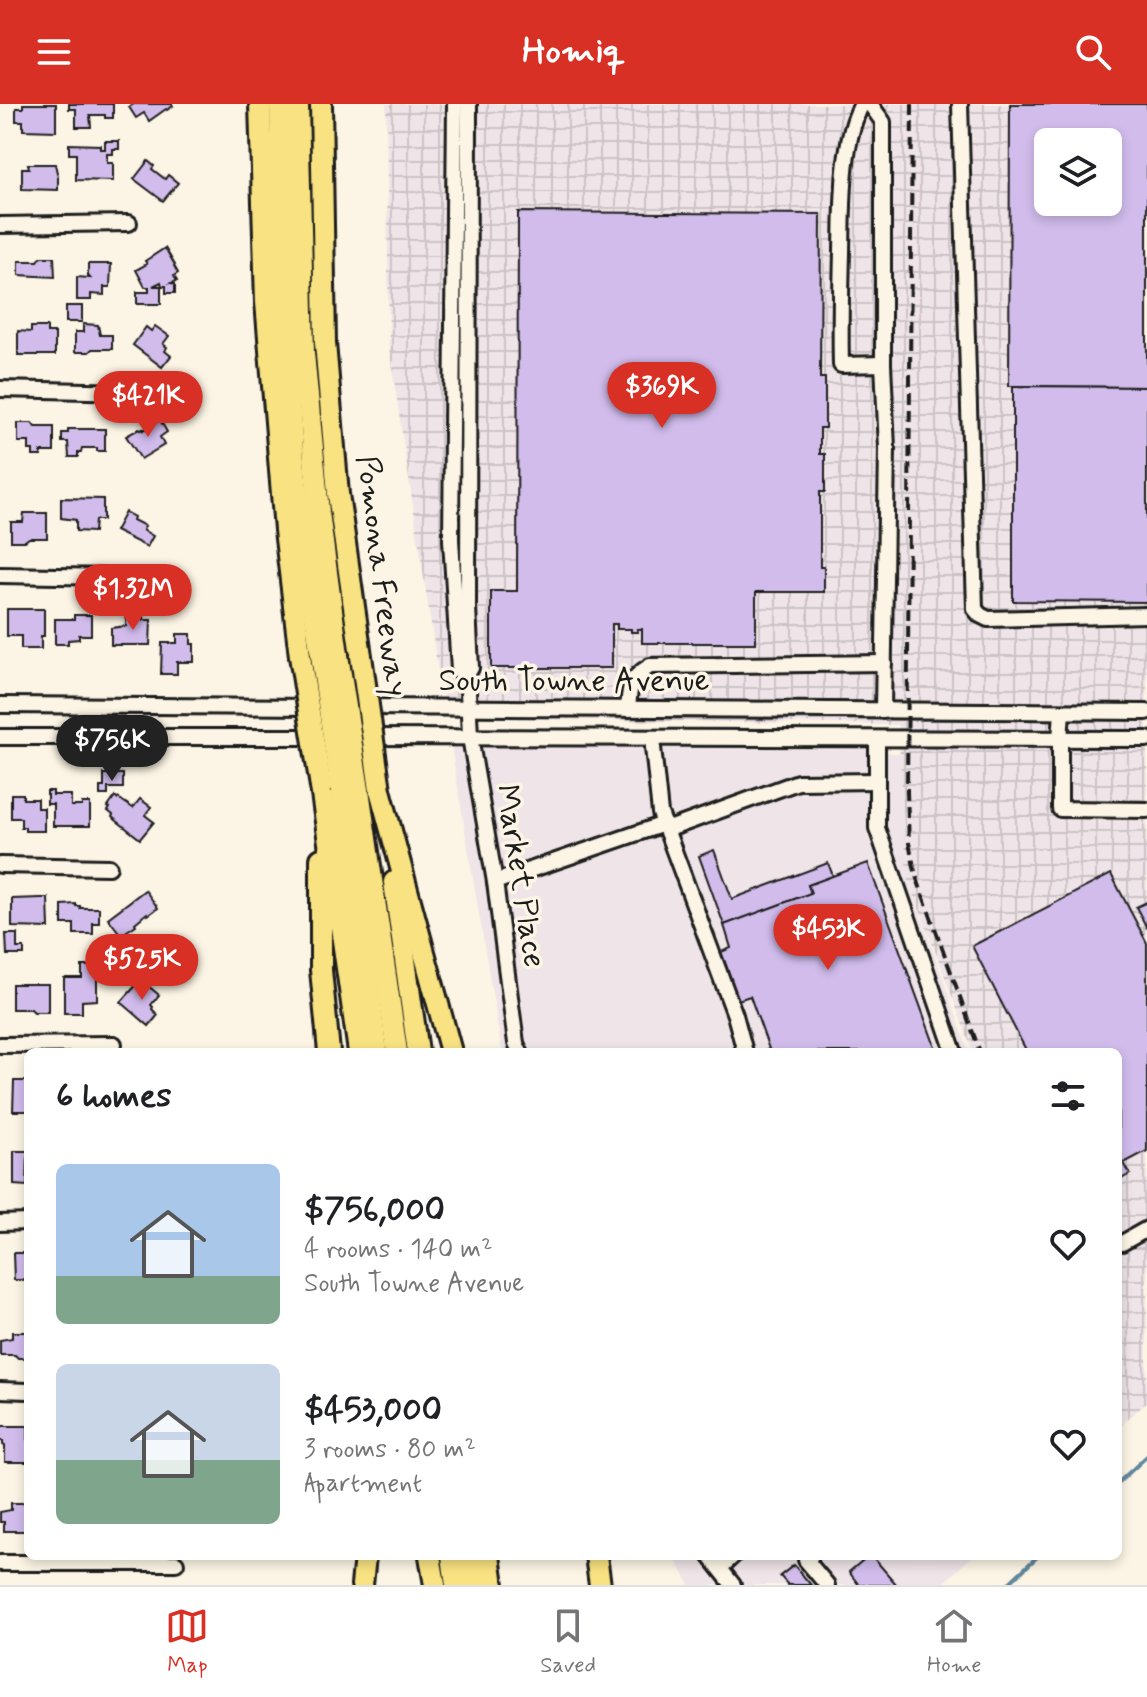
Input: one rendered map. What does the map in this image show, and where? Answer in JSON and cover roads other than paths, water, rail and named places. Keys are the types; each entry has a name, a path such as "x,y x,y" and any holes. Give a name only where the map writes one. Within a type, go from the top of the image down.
{"highway":[{"path":"260,104 266,302 285,530 320,655 340,789 396,1048"},
{"path":"280,104 285,310 292,436 303,535 376,1048"},
{"path":"298,104 304,353 319,512 320,655"},
{"name":"Pomona Freeway","path":"321,104 325,343 338,494 417,1048"},
{"path":"329,1048 321,970 340,789"},
{"path":"340,789 359,1048"},
{"path":"380,790 450,1048"},
{"path":"364,1585 365,1560"},
{"path":"426,1585 429,1560"},
{"path":"431,1560 435,1585"},
{"path":"453,1560 456,1585"},
{"path":"471,1560 474,1585"},
{"path":"490,1560 493,1585"},
{"path":"597,1560 600,1585"}],"street":[{"path":"455,104 451,540 459,670 465,678 471,668 468,607 469,104"},
{"path":"862,104 854,117 843,197 839,318 841,365 883,364"},
{"path":"870,104 883,122 883,364 887,448 883,711"},
{"path":"960,104 975,609 988,619 1147,615"},
{"path":"0,225 129,223"},
{"path":"0,389 130,392"},
{"path":"0,575 113,577"},
{"path":"628,709 629,688 634,676 650,666 884,663"},
{"name":"Market Place","path":"465,678 470,708 470,737 495,882 518,1048"},
{"name":"South Towne Avenue","path":"0,705 1147,712"},
{"path":"1062,712 1060,809 1147,810"},
{"name":"South Towne Avenue","path":"0,737 1147,739"},
{"path":"652,738 663,822 735,1015 744,1048"},
{"path":"877,739 877,828 953,1048"},
{"path":"495,882 663,822 798,782 877,781"},
{"path":"0,865 109,867"},
{"path":"0,1045 114,1044"},
{"path":"0,1223 24,1222"},
{"path":"1122,1243 1147,1229"},
{"path":"0,1390 24,1391"},
{"path":"806,1560 827,1585"},
{"path":"715,1562 733,1585"},
{"path":"0,1563 176,1563"}],"waterway":[{"path":"1122,1479 1147,1456"},
{"path":"1007,1585 1034,1560"}],"railway":[{"path":"912,104 909,843 916,876 979,1048"}]}
